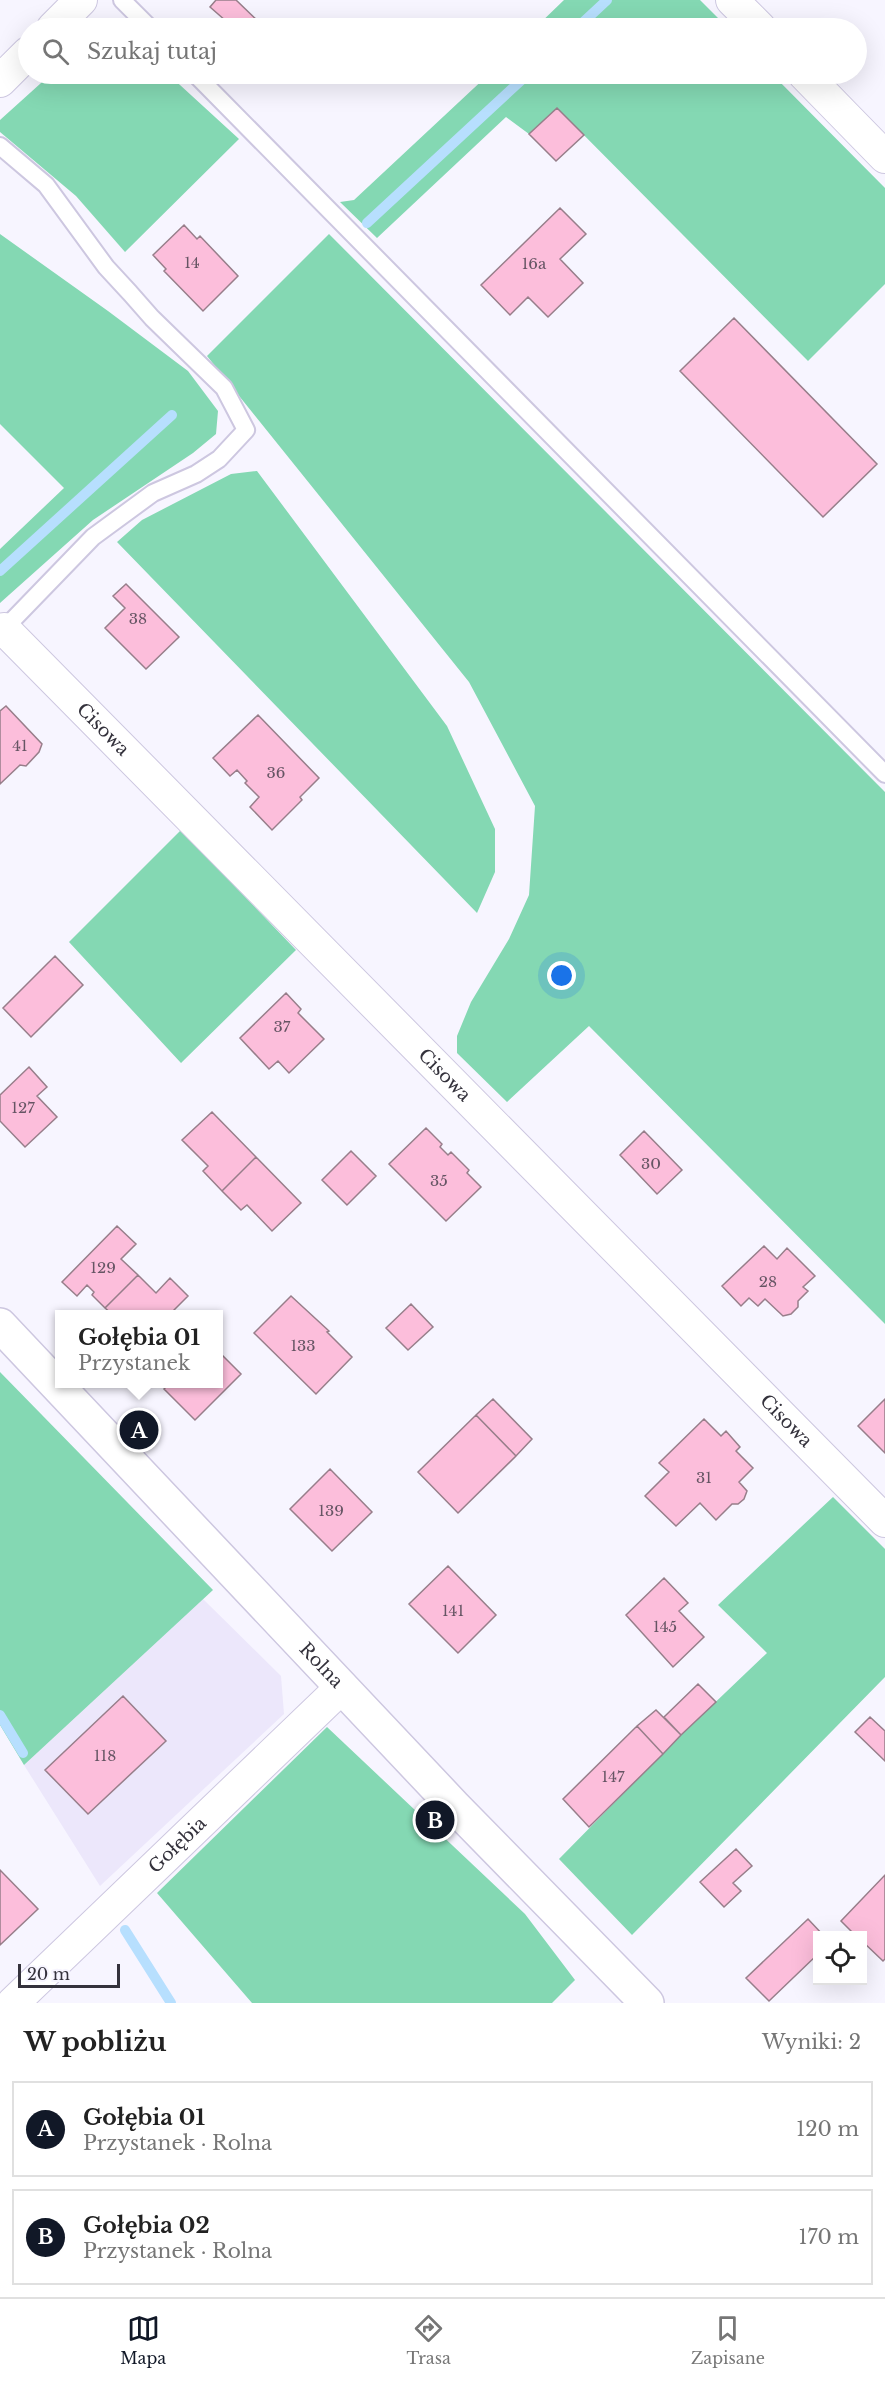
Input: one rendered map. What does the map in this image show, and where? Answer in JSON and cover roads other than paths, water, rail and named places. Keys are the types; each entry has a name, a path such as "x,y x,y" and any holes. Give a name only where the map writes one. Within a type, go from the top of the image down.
{"street":[{"path":"63,18 81,0"},
{"path":"732,0 750,18"},
{"path":"0,81 18,63"},
{"path":"814,84 885,157"},
{"name":"Cisowa","path":"4,629 885,1521"},
{"name":"Rolna","path":"0,1325 55,1383"},
{"name":"Rolna","path":"60,1388 454,1806 646,2003"},
{"name":"Gołębia","path":"13,2003 342,1687"}],"lane":[{"path":"122,0 140,18"},
{"path":"205,84 885,774"},
{"path":"0,146 46,185 106,267 152,318 224,388 246,430 219,459 196,474 153,493 93,537 4,629"}],"waterway":[{"path":"588,18 607,0"},
{"path":"367,223 517,84"},
{"path":"0,571 172,415"},
{"path":"0,1715 23,1753"},
{"path":"125,1930 171,2003"}],"place":[{"name":"Gołębia 01","path":"139,1430"},
{"name":"Gołębia 02","path":"435,1820"}]}
